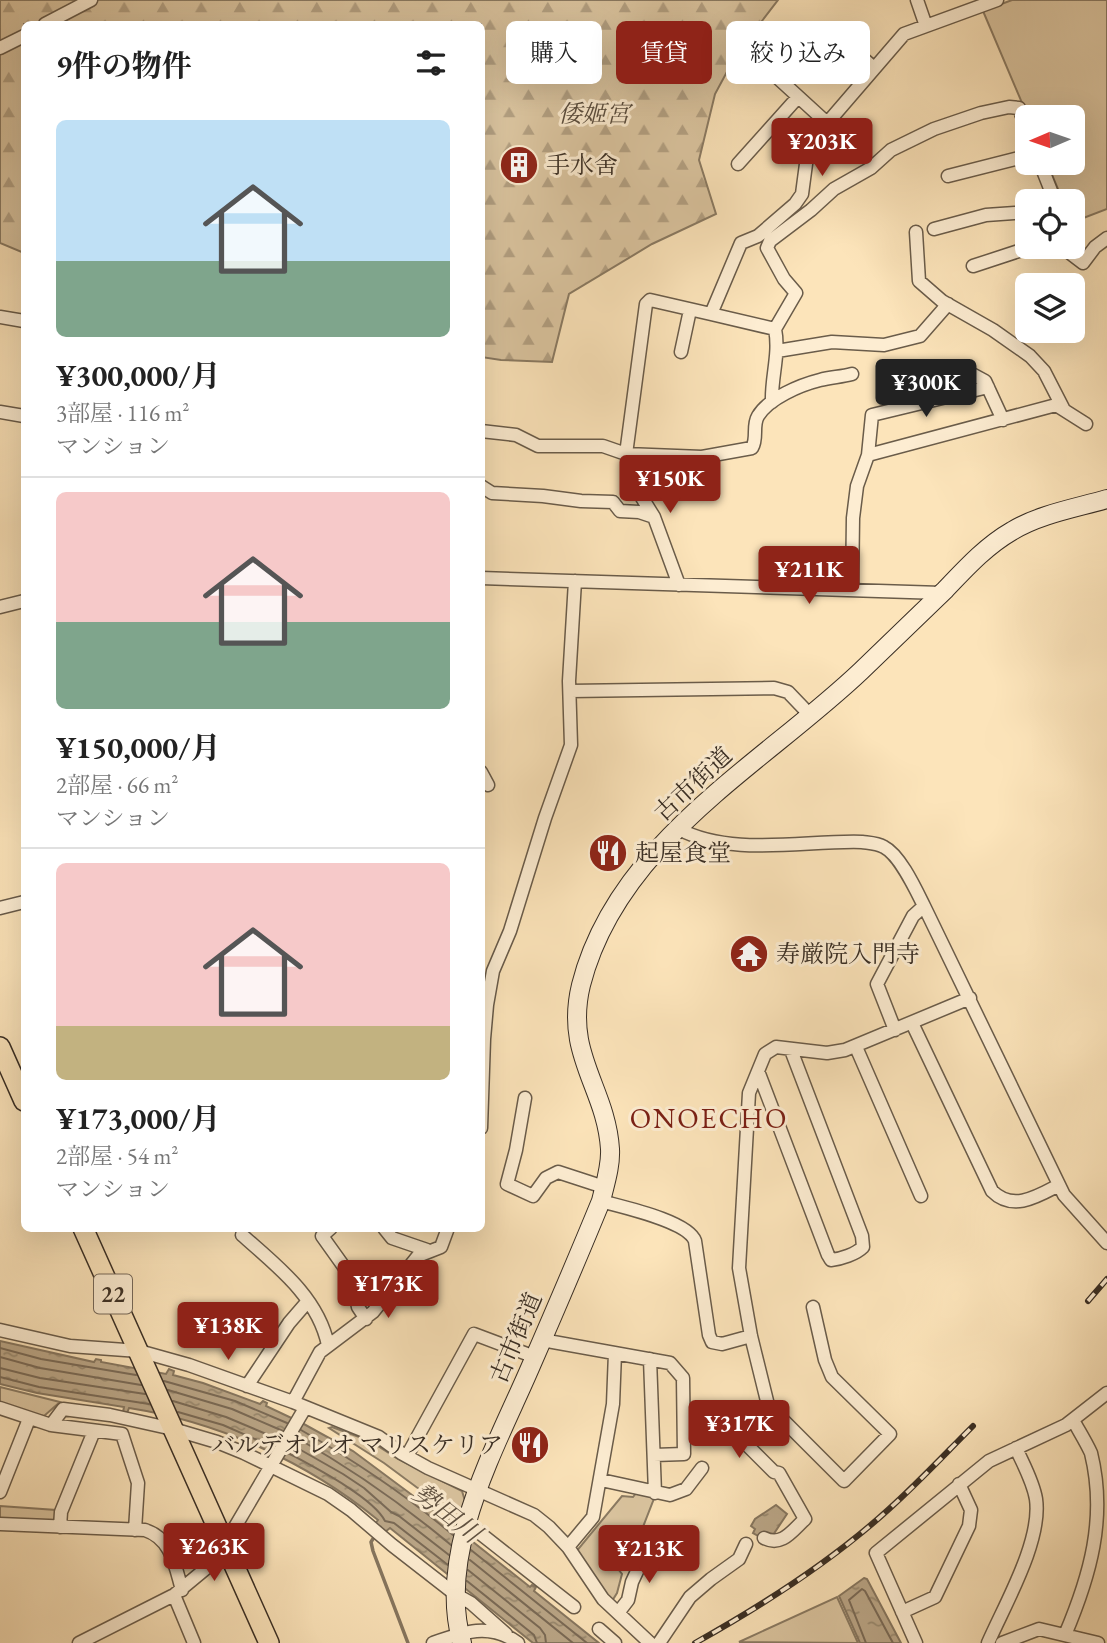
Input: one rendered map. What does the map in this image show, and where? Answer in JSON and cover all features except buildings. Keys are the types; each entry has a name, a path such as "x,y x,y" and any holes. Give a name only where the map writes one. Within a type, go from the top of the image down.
{"main road":[{"path":"0,1047 21,1094"},
{"name":"22","path":"85,1232 269,1643"}],"street":[{"path":"51,21 91,0"},
{"path":"917,0 926,26"},
{"path":"711,314 741,243 758,236 786,214 802,194 808,149 904,34 992,1"},
{"path":"0,48 21,38"},
{"path":"870,64 874,68"},
{"path":"784,84 827,123"},
{"path":"738,164 798,97"},
{"path":"772,402 777,351 775,329 796,293 784,279 767,248 770,241 834,189 871,168 891,150 934,129 981,113 1015,108"},
{"path":"948,176 1015,159"},
{"path":"934,229 986,215 1015,213"},
{"path":"916,232 919,281 1030,356 1044,371 1063,408"},
{"path":"1078,259 1083,263 1107,237"},
{"path":"973,267 1015,253"},
{"path":"679,585 654,517 633,483 626,454 646,304 650,300 775,329"},
{"path":"777,351 832,342 884,345 920,336 948,303"},
{"path":"681,352 690,310"},
{"path":"0,317 21,320"},
{"path":"958,367 985,381 1003,419"},
{"path":"485,431 516,435 538,446 603,446 626,454 702,457 752,448 759,415 772,402 817,380 852,374"},
{"path":"852,590 853,518 858,486 868,454 872,415 989,387"},
{"path":"868,454 1056,405 1086,424"},
{"path":"0,412 21,416"},
{"path":"485,489 492,493 613,502 620,510 654,517"},
{"name":"古市街道","path":"461,1638 455,1591 467,1525 478,1490 602,1194 610,1158 606,1127 577,1039 576,1023 581,986 592,950 614,906 633,879 719,790 811,716 983,551 1015,529 1107,499"},
{"path":"485,578 941,593"},
{"path":"485,1000 571,745 570,691 575,581"},
{"path":"0,607 21,602"},
{"path":"570,691 774,688 788,692 811,716"},
{"path":"485,779 488,785"},
{"path":"679,829 700,839 771,845 842,841 874,844 891,852 910,879 924,906 1064,1195 1107,1243"},
{"path":"0,908 21,903"},
{"path":"895,1030 877,985 913,916 924,906"},
{"path":"813,1307 818,1335 832,1377 890,1434 844,1481 768,1405 751,1336 738,1268 749,1093 769,1050 776,1047 827,1053 856,1047 970,998"},
{"path":"912,1023 992,1191 1006,1200 1028,1201 1059,1185"},
{"path":"856,1047 921,1196"},
{"path":"758,1071 828,1255 831,1260 859,1251 863,1247 862,1236 791,1050"},
{"path":"525,1098 507,1184 533,1196 546,1178 558,1172 687,1230 695,1241 712,1342 722,1345 751,1336"},
{"path":"327,1232 322,1237 352,1278 358,1307 366,1319"},
{"path":"387,1232 392,1238 427,1250"},
{"path":"79,1643 178,1592 215,1561 273,1465 300,1408 313,1364 328,1345 366,1319 418,1256 427,1250 441,1247 447,1232"},
{"path":"242,1235 284,1272 308,1301 319,1318 328,1345"},
{"path":"247,1386 289,1323 308,1301"},
{"path":"0,1331 70,1346 141,1355 189,1365 379,1437 407,1456 534,1515 550,1527 568,1547 603,1599 650,1643"},
{"path":"407,1456 474,1334 539,1348 615,1353 670,1363 683,1378 684,1454 654,1455"},
{"path":"568,1547 593,1517 613,1404 615,1353"},
{"path":"650,1359 655,1493"},
{"path":"916,1643 876,1553 989,1461 1073,1420 1107,1393"},
{"path":"764,1538 771,1542 782,1540 805,1519 779,1473 737,1435 768,1405"},
{"path":"0,1408 51,1425 122,1434 138,1483 135,1530"},
{"path":"51,1425 64,1409 172,1426 273,1465 328,1494 471,1603 518,1643"},
{"path":"0,1492 29,1419"},
{"path":"1065,1635 1091,1573 1099,1546 1102,1520 1102,1495 1098,1474 1091,1453 1073,1420"},
{"path":"60,1527 61,1511 93,1431"},
{"path":"988,1643 1029,1549 1035,1522 1036,1499 1016,1448"},
{"path":"601,1480 670,1495 683,1491 702,1468"},
{"path":"902,1612 934,1597 969,1526 971,1510 960,1484"},
{"path":"0,1524 152,1533 169,1548 178,1592 194,1643"},
{"path":"467,1525 573,1607"},
{"path":"618,1613 628,1600 639,1567 659,1539"},
{"path":"659,1643 690,1597 739,1559 746,1544"},
{"path":"599,1629 615,1643"},
{"path":"1002,1643 1039,1629 1098,1643"},
{"path":"432,1643 495,1631 506,1633"}],"green space":[{"name":"倭姬宮","path":"0,0 778,0 762,21 726,21 726,74 715,94 699,160 716,214 652,244 569,294 552,362 485,358 485,21 21,21 21,252 0,243"},
{"path":"1012,0 1107,0 1107,209 1085,217 1085,189 1058,189 1052,175 1085,175 1085,105 1023,105 983,11"},
{"path":"0,1387 60,1402 44,1416 23,1412 0,1402"},
{"path":"329,1428 370,1441 398,1459 462,1491 465,1501 458,1518 384,1463"},
{"path":"637,1492 655,1496 641,1532 627,1551 622,1550 615,1565 622,1574 612,1601 575,1553 622,1496 633,1497"},
{"path":"0,1506 56,1510 56,1521 0,1518"},
{"path":"837,1597 858,1643 739,1642"}],"water":[{"path":"0,1341 94,1362 96,1359 166,1374 169,1369 174,1371 173,1375 260,1404 263,1401 267,1403 266,1406 353,1451 443,1518 446,1515 448,1521 458,1530 530,1587 536,1587 534,1591 599,1643 533,1643 390,1528 385,1532 375,1524 378,1520 351,1499 292,1463 229,1434 163,1414 129,1408 127,1413 123,1412 124,1407 37,1393 0,1384"},
{"path":"776,1505 787,1514 773,1535 760,1537 753,1533 755,1529 751,1526 755,1519"},
{"path":"864,1578 867,1579 901,1643 860,1643 839,1596"}],"waterway":[{"path":"376,1534 371,1542 373,1551 408,1643"}],"railway":[{"path":"1088,1301 1107,1279"},
{"path":"695,1643 771,1598 844,1547 900,1499 973,1426"}],"place":[{"name":"手水舍","path":"519,165"},
{"name":"起屋食堂","path":"608,853"},
{"name":"寿厳院入門寺","path":"749,954"},
{"name":"バルデオレオ マリスケリア","path":"530,1445"}],"district":[{"name":"ONOECHO","path":"709,1118"}],"water label":[{"name":"勢田川","path":"447,1513"}]}
